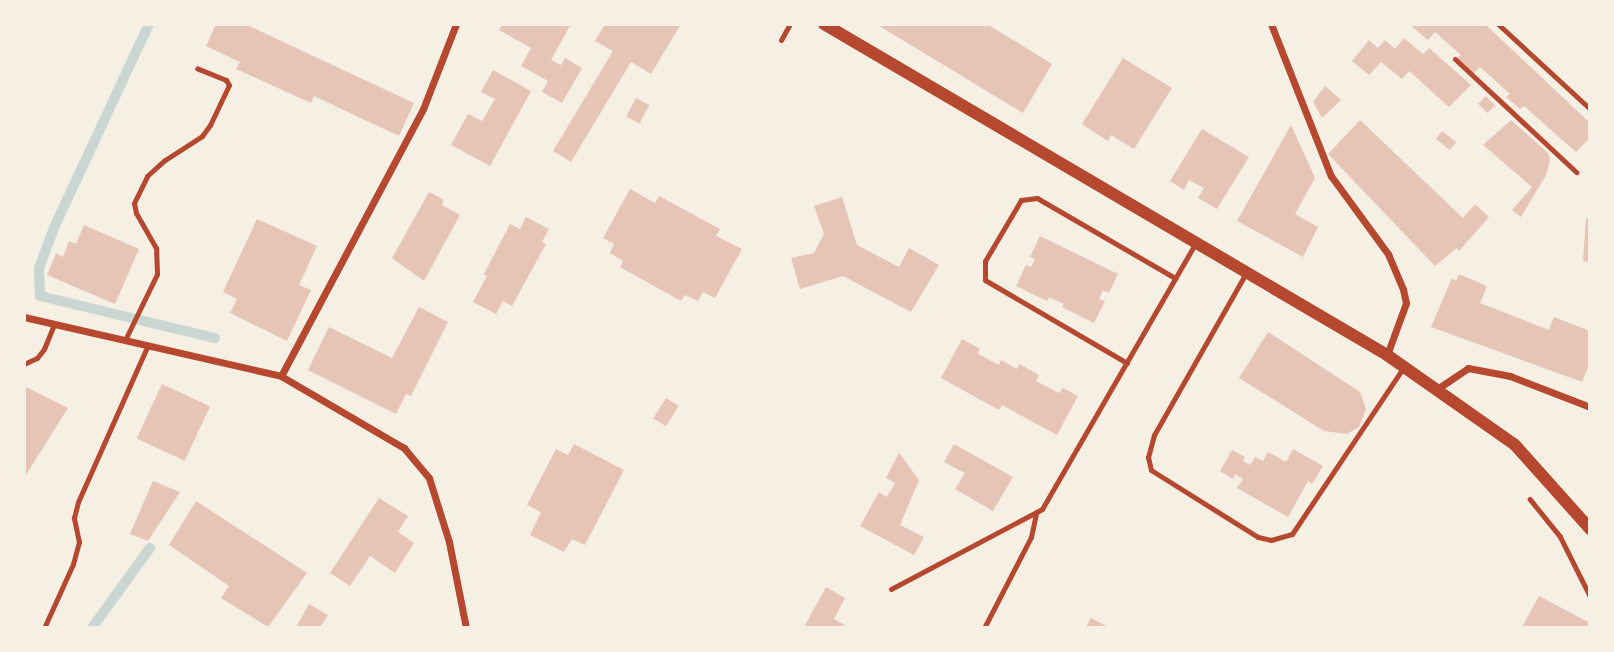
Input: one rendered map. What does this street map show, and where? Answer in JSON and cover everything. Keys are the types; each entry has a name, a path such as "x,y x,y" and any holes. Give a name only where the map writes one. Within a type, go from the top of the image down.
{"street":[{"path":"281,376 423,109 456,24"},
{"path":"824,24 1387,355 1515,445 1590,529"},
{"path":"1271,24 1331,176 1388,254 1403,289 1406,303 1387,355"},
{"path":"24,317 281,376 404,448 429,478 449,542 466,628"},
{"path":"1437,389 1468,368 1510,376 1590,407"}],"lane":[{"path":"781,40 790,24"},
{"path":"1498,24 1590,109"},
{"path":"1455,59 1576,172"},
{"path":"125,340 158,274 156,248 136,213 134,204 147,176 165,159 202,136 229,85 226,80 197,68"},
{"path":"1127,363 985,280 985,261 1021,201 1037,198 1175,278"},
{"path":"891,589 1042,509 1197,241"},
{"path":"1247,271 1154,435 1149,457 1151,470 1258,537 1271,540 1292,534 1404,367"},
{"path":"24,364 37,358 44,349 54,324"},
{"path":"44,628 74,564 79,542 74,518 78,502 148,345"},
{"path":"985,628 1031,537 1036,513"}],"path":[{"path":"1527,496 1560,536 1590,596"}],"building":[{"path":"216,24 245,24 414,103 399,136 314,96 311,103 236,69 240,62 206,46"},
{"path":"502,24 571,24 551,60 561,65 565,58 582,68 562,103 542,92 548,81 521,66 531,48 499,30"},
{"path":"605,24 681,24 651,74 631,62 571,162 553,151 613,51 595,41"},
{"path":"876,24 987,24 1052,64 1023,113"},
{"path":"1409,24 1485,24 1590,123 1590,138 1576,152 1524,106 1520,109 1506,97 1510,94 1480,67 1472,75 1455,60 1461,55 1435,32 1428,40"},
{"path":"1404,38 1423,54 1429,48 1471,85 1449,107 1409,71 1402,79 1381,62 1369,75 1352,61 1369,40 1378,48 1385,40 1395,49"},
{"path":"1123,58 1172,88 1134,149 1111,135 1108,141 1082,124"},
{"path":"493,70 531,91 490,166 451,145 468,114 482,121 495,99 481,92"},
{"path":"1325,86 1341,100 1322,118 1313,102"},
{"path":"1486,96 1495,105 1487,113 1478,104"},
{"path":"636,98 649,105 639,124 626,117"},
{"path":"1360,120 1463,218 1475,204 1489,217 1459,251 1457,248 1435,266 1328,154"},
{"path":"1511,120 1548,153 1550,160 1546,175 1521,217 1512,210 1532,187 1483,145"},
{"path":"1291,125 1315,178 1295,214 1318,227 1303,257 1237,221"},
{"path":"1202,129 1249,157 1217,209 1198,198 1204,188 1189,180 1184,190 1170,181"},
{"path":"1442,131 1456,142 1450,150 1436,139"},
{"path":"630,189 655,203 659,196 720,229 716,236 742,249 715,298 703,292 698,301 685,295 681,301 620,267 623,261 610,253 614,244 603,238"},
{"path":"429,192 444,200 442,205 460,215 424,281 392,258"},
{"path":"842,197 857,245 899,267 909,248 939,265 911,312 843,276 800,289 791,258 814,253 824,234 814,206"},
{"path":"526,217 549,229 542,242 546,244 512,306 503,301 496,314 473,302 510,224 520,229"},
{"path":"1586,218 1590,219 1590,262 1583,261"},
{"path":"257,219 317,246 299,285 311,290 287,341 230,313 237,299 223,292"},
{"path":"84,225 139,249 115,304 47,275 56,253 63,257 69,241 76,244"},
{"path":"1040,236 1118,274 1109,293 1103,290 1099,299 1105,301 1094,323 1062,307 1064,304 1049,297 1047,301 1016,286 1026,265 1031,267 1035,259 1030,257"},
{"path":"1459,274 1487,286 1480,303 1549,330 1554,317 1590,331 1590,363 1582,382 1431,327 1452,278 1456,281"},
{"path":"419,307 448,322 411,396 406,394 396,414 308,370 329,327 392,358"},
{"path":"1268,332 1360,392 1366,409 1359,427 1347,434 1324,431 1239,378"},
{"path":"962,339 980,349 978,354 999,365 1001,360 1017,369 1019,364 1039,375 1036,381 1059,393 1063,388 1078,396 1057,435 1002,405 999,410 941,378"},
{"path":"162,384 210,406 185,461 137,438"},
{"path":"24,386 68,408 24,478"},
{"path":"666,398 679,406 666,426 653,418"},
{"path":"574,444 624,470 585,545 572,539 564,552 530,535 541,512 527,505 556,449 568,455"},
{"path":"954,444 1013,477 993,511 955,489 965,473 944,462"},
{"path":"1293,449 1323,466 1312,484 1308,481 1288,517 1237,488 1243,479 1235,474 1233,479 1220,471 1232,450 1245,457 1243,461 1250,465 1255,457 1263,461 1268,452 1286,462"},
{"path":"899,453 919,480 900,525 924,537 914,555 860,526 879,492 887,497 895,483 886,478"},
{"path":"153,481 180,492 148,541 130,534"},
{"path":"379,498 408,516 398,532 414,543 395,573 370,556 350,586 330,573"},
{"path":"196,501 307,573 268,627 221,598 229,586 169,545"},
{"path":"826,587 845,598 834,619 848,627 804,627"},
{"path":"1539,596 1590,623 1590,627 1522,627"},
{"path":"309,604 328,615 320,627 296,627"},
{"path":"1091,618 1108,627 1086,627"}],"waterway":[{"path":"149,24 54,228 39,268 40,296 215,338"},
{"path":"92,628 150,548"}]}
